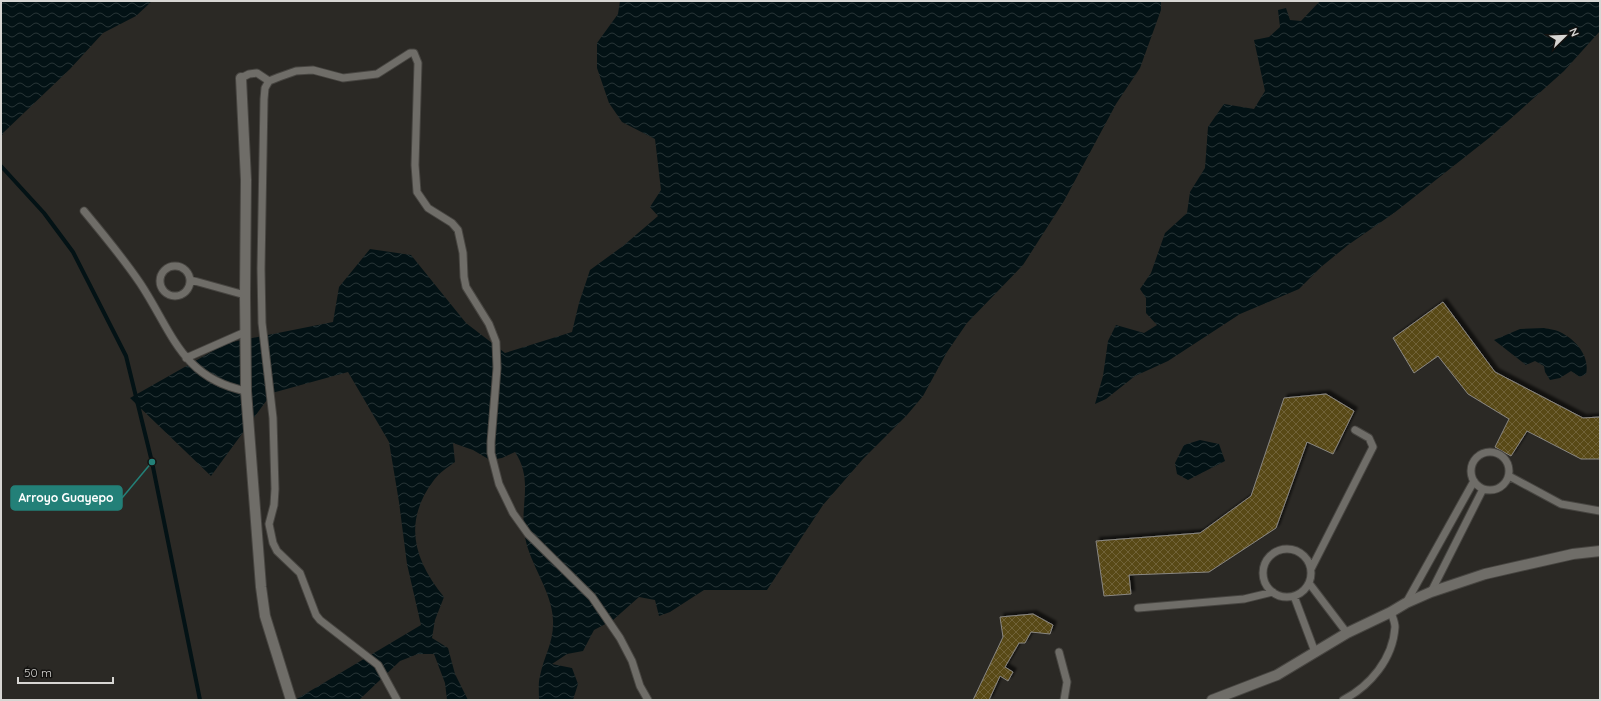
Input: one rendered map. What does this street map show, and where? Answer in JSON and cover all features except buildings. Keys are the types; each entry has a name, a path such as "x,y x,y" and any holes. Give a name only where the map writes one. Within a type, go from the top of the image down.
{"street":[{"path":"241,78 246,180 246,391 262,602 291,700"},
{"path":"1212,700 1277,676 1347,633 1431,592 1485,574 1573,554 1600,551"}],"lane":[{"path":"397,700 390,685 373,661 320,620 316,615 300,573 277,552 270,534 269,524 275,489 273,418 262,323 260,269 264,94 269,81 296,71 313,70 342,78 377,74 387,69 405,55 414,53 418,63 415,165 417,192 428,208 452,223 458,230 463,253 466,287 492,331 496,342 497,368 490,442 491,453 499,484 513,513 528,534 592,597 620,638 632,661 640,686 648,700"},
{"path":"241,78 249,74 257,73 269,81"},
{"path":"84,211 116,249 158,313 168,333 186,358 194,366 214,380 229,388 246,391"},
{"path":"174,265 182,267 188,272 191,280 189,288 183,294 176,296 168,294 162,289 159,281 161,273 167,267 174,265"},
{"path":"191,280 245,295"},
{"path":"186,358 245,332"},
{"path":"1311,569 1303,556 1297,551 1290,549 1275,552 1269,558 1264,572 1268,586 1273,592 1280,596 1294,596 1303,591 1309,584 1311,569 1373,447 1369,438 1355,430"},
{"path":"1406,603 1474,481 1472,469 1473,463 1477,458 1488,453 1494,453 1505,459 1508,465 1508,476 1506,482 1496,490 1483,489 1474,481"},
{"path":"1508,476 1561,504 1600,511"},
{"path":"1431,592 1483,489"},
{"path":"1309,584 1347,633"},
{"path":"1138,608 1244,599 1273,592"},
{"path":"1294,596 1316,652"},
{"path":"1343,700 1356,697 1372,680 1384,662 1395,626 1391,612"},
{"path":"1059,652 1067,682 1064,700"}],"water":[{"path":"1,1 152,1 136,16 103,33 70,69 4,132 1,137"},
{"path":"620,1 1161,1 1161,10 1140,68 1116,104 1064,201 1023,265 967,323 947,352 923,396 907,415 863,459 823,505 767,590 704,590 670,612 659,616 655,600 639,597 613,620 594,630 583,651 567,654 552,664 572,668 578,684 573,700 539,700 539,679 552,636 553,620 549,599 531,558 525,537 525,483 521,463 515,452 502,458 490,460 473,450 453,443 455,462 436,477 424,495 418,510 415,525 419,554 433,583 444,597 435,620 432,638 448,648 455,674 468,700 447,700 445,683 434,654 418,654 400,661 359,700 295,700 421,625 407,564 389,442 348,372 272,393 211,476 130,398 227,343 333,322 339,287 370,249 411,255 466,323 505,353 572,332 579,303 590,270 623,246 658,216 650,207 661,190 655,139 622,122 609,103 597,68 597,43 618,14"},
{"path":"1320,1 1600,1 1600,31 1564,71 1489,138 1394,213 1348,245 1321,267 1299,289 1240,314 1168,361 1135,376 1106,399 1095,404 1103,376 1108,341 1116,325 1144,333 1157,325 1146,313 1146,298 1140,289 1151,273 1165,233 1187,213 1190,192 1205,168 1208,127 1224,104 1254,109 1265,91 1254,40 1269,37 1280,27 1278,10 1286,8 1290,20 1301,21"},
{"path":"1544,328 1560,332 1573,340 1584,356 1587,368 1586,374 1580,377 1571,371 1560,378 1550,380 1545,372 1544,366 1535,361 1526,365 1494,340 1520,329"},
{"path":"1200,440 1219,444 1225,461 1188,480 1177,474 1175,463 1184,445"}],"waterway":[{"path":"1,166 44,213 73,252 126,356 152,462 200,700"}],"place":[{"name":"Arroyo Guayepo","path":"152,462"}]}
